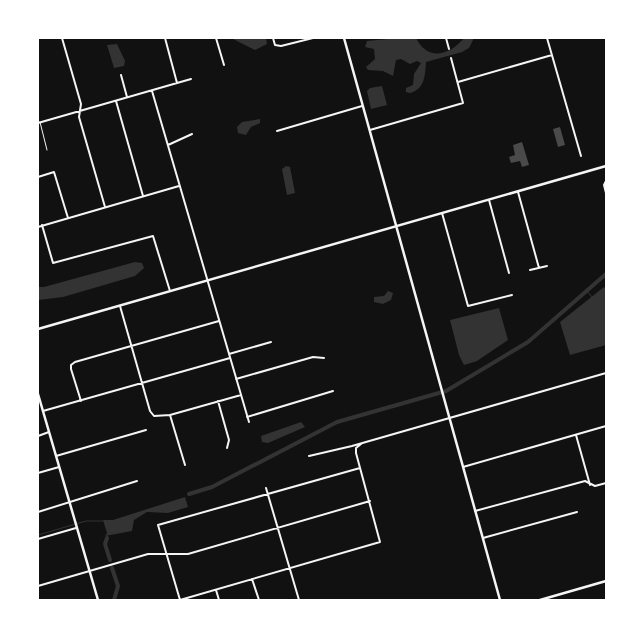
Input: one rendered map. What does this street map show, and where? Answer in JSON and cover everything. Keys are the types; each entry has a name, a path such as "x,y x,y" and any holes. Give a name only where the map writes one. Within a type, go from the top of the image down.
{"street":[{"path":"62,38 81,110 79,117 106,207"},
{"path":"165,38 177,83"},
{"path":"216,38 224,65"},
{"path":"273,38 275,45 281,46 313,38"},
{"path":"297,38 298,42"},
{"path":"344,38 500,600"},
{"path":"446,38 449,49"},
{"path":"547,38 581,156"},
{"path":"458,82 552,55"},
{"path":"370,130 463,103 451,58"},
{"path":"121,75 127,98"},
{"path":"38,123 191,79"},
{"path":"152,91 249,422"},
{"path":"116,101 143,196"},
{"path":"277,131 362,106"},
{"path":"168,145 192,134"},
{"path":"38,330 606,166"},
{"path":"38,177 54,172 68,218"},
{"path":"606,181 604,185 606,193"},
{"path":"38,227 180,186"},
{"path":"518,192 539,268"},
{"path":"489,200 509,273"},
{"path":"442,213 468,306 512,294"},
{"path":"42,226 53,263 153,236 170,291"},
{"path":"530,270 547,266"},
{"path":"120,306 150,411 158,417 241,395"},
{"path":"81,400 71,365 219,321"},
{"path":"229,354 271,342"},
{"path":"236,379 314,357 324,358"},
{"path":"43,412 230,358"},
{"path":"309,456 362,444 606,373"},
{"path":"247,417 333,391"},
{"path":"38,394 98,600"},
{"path":"218,401 229,440 228,448"},
{"path":"170,415 184,465"},
{"path":"463,467 606,426"},
{"path":"56,456 146,430"},
{"path":"38,436 49,432"},
{"path":"576,435 590,485"},
{"path":"360,468 158,525 180,600 380,542 356,453 356,448 362,444"},
{"path":"38,473 59,467"},
{"path":"38,512 137,481"},
{"path":"475,511 585,481 590,485 606,483"},
{"path":"266,488 299,600"},
{"path":"38,586 148,554 188,554 370,502"},
{"path":"483,538 577,512"},
{"path":"38,539 76,527"},
{"path":"252,579 259,600"},
{"path":"542,600 606,582 606,586"},
{"path":"216,590 219,600"}],"lane":[{"path":"38,123 47,150"}],"shaded area":[{"path":"231,38 266,38 267,44 255,50"},
{"path":"416,38 427,51 439,53 452,49 464,38 474,38 469,48 462,52 426,62 421,85 410,93 406,92 406,88 413,85 414,74 421,63 417,61 410,64 401,59 396,60 393,76 383,71 368,70 366,67 375,59 374,49 365,47 367,41"},
{"path":"117,44 125,61 124,66 114,68 107,45"},
{"path":"382,86 387,105 371,109 367,91 370,88"},
{"path":"260,119 260,123 251,127 246,135 238,133 237,127 242,122"},
{"path":"286,166 290,167 295,193 287,195 282,169"},
{"path":"135,262 142,263 144,268 135,276 63,297 38,300 38,282 39,287 44,287"},
{"path":"604,287 606,289 606,345 570,355 560,322"},
{"path":"388,291 393,293 391,300 383,304 374,302 374,297 384,296"},
{"path":"499,308 508,340 477,361 464,365 459,355 450,320"},
{"path":"301,422 305,427 268,443 262,442 261,436"},
{"path":"185,497 188,507 168,513 147,512 134,520 132,531 105,536 107,533 103,520 113,520"}],"building":[{"path":"560,127 565,145 558,147 553,129"},
{"path":"522,142 529,165 522,167 520,161 511,163 509,157 515,155 513,145"}],"waterway":[{"path":"189,494 212,487 337,422 446,391 528,342 606,274"},
{"path":"587,291 592,297"},
{"path":"38,535 86,521 103,521"},
{"path":"107,538 105,544 110,560"},
{"path":"112,568 118,586 114,600"}]}
